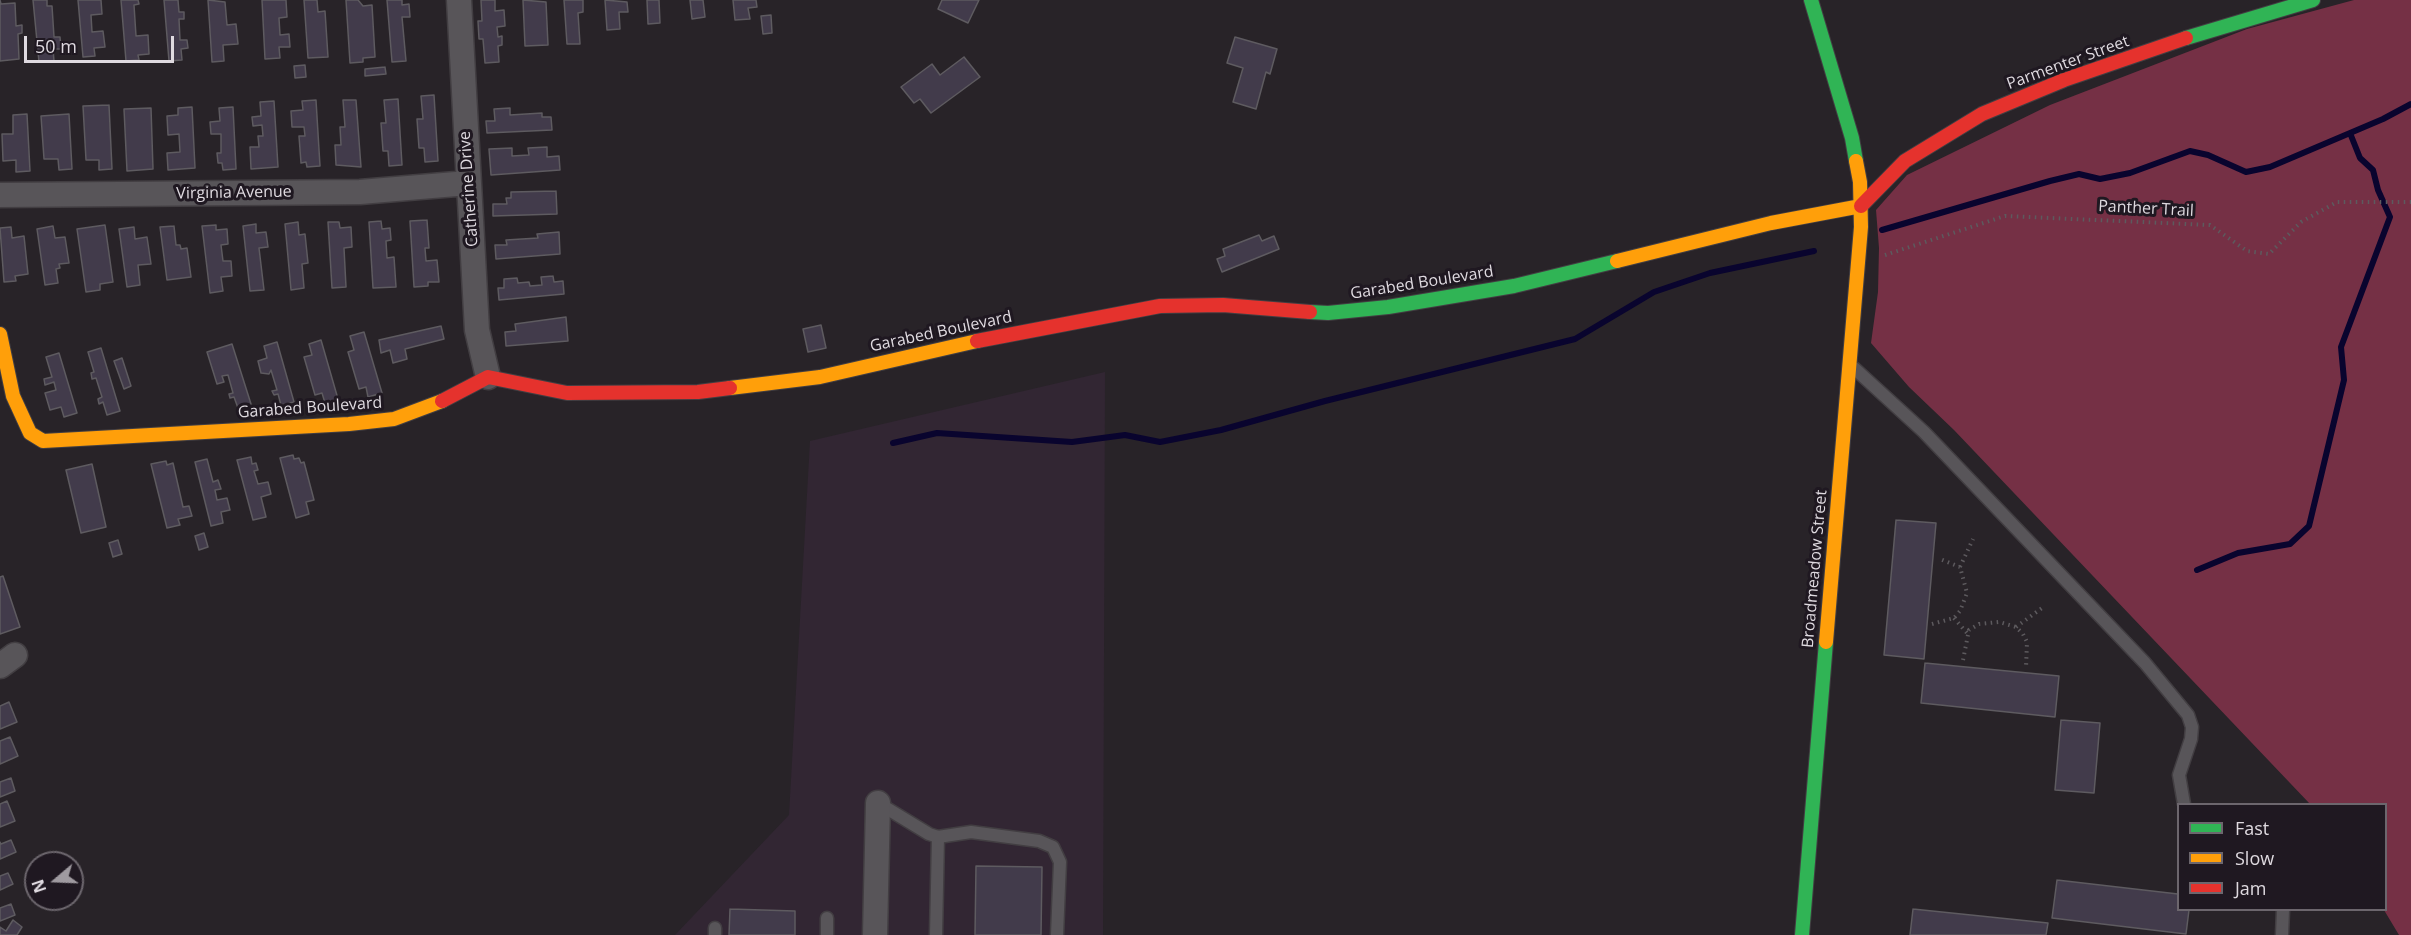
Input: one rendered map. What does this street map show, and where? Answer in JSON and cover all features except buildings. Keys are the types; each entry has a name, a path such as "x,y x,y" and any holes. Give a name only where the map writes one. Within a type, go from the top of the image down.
{"street":[{"name":"Catherine Drive","path":"459,0 477,330 488,377"},
{"name":"Broadmeadow Street","path":"1802,935 1848,363 1859,259 1861,206 1852,138 1811,0"},
{"name":"Parmenter Street","path":"1861,206 1905,161 1982,114 2064,80 2234,22 2313,0"},
{"name":"Virginia Avenue","path":"0,195 360,192 468,183"},
{"name":"Garabed Boulevard","path":"0,334 13,396 30,433 44,441 349,424 394,419 443,401 488,377 567,393 698,392 820,377 927,350 1160,306 1223,305 1328,314 1388,307 1514,286 1771,223 1861,206"},
{"path":"875,935 878,803"}],"lane":[{"path":"1848,363 1924,432 2145,663 2188,715 2192,728 2191,739 2179,775 2184,803"},
{"path":"878,803 929,834 938,837 971,832 1039,841 1053,847 1060,862 1057,935"},
{"path":"936,935 938,837"},
{"path":"2282,935 2283,911"},
{"path":"827,918 827,935"}],"path":[{"name":"Panther Trail","path":"1859,259 1894,254 2005,216 2210,225 2247,251 2269,254 2301,222 2337,202 2411,201"},
{"path":"1932,624 1953,618 1960,611 1967,593 1960,567 1973,539"},
{"path":"1940,559 1960,567"},
{"path":"2016,627 2042,608"},
{"path":"1953,618 1967,633"},
{"path":"1963,660 1967,633 1979,624 1989,622 2016,627 2027,642 2026,668"}],"shaded area":[{"path":"2354,0 2411,0 2411,935 2399,935 2385,911 2387,911 2387,803 2309,803 1954,430 1909,387 1871,343 1878,292 1879,248 1876,210 1907,175 2050,105 2247,29"},
{"path":"1105,372 1103,935 675,935 789,815 810,441"}],"waterway":[{"path":"1882,230 2079,174 2100,179 2130,173 2190,151 2208,155 2246,172 2270,167 2383,119 2411,104"},
{"path":"2197,570 2238,553 2290,544 2309,526 2344,380 2341,347 2390,217 2378,190 2373,170 2360,158 2350,133"},
{"path":"893,443 937,433 1072,442 1125,435 1160,442 1221,430 1325,401 1575,339 1654,292 1710,273 1814,251"}],"traffic: fast":[{"path":"1811,0 1852,138 1856,161"},
{"path":"2186,38 2313,0"},
{"path":"1310,312 1328,313 1388,307 1514,286 1617,261"},
{"path":"1802,935 1826,642"}],"traffic: slow":[{"path":"1826,642 1861,227 1860,182 1856,161"},
{"path":"1617,261 1771,223 1861,206"},
{"path":"0,334 13,396 30,433 43,441 349,424 394,419 442,401"},
{"path":"730,388 820,377 977,341"}],"traffic: jam":[{"path":"1861,206 1905,161 1982,114 2064,80 2186,38"},
{"path":"977,341 1160,306 1223,305 1310,312"},
{"path":"442,401 488,377 567,393 698,392 730,388"}]}
